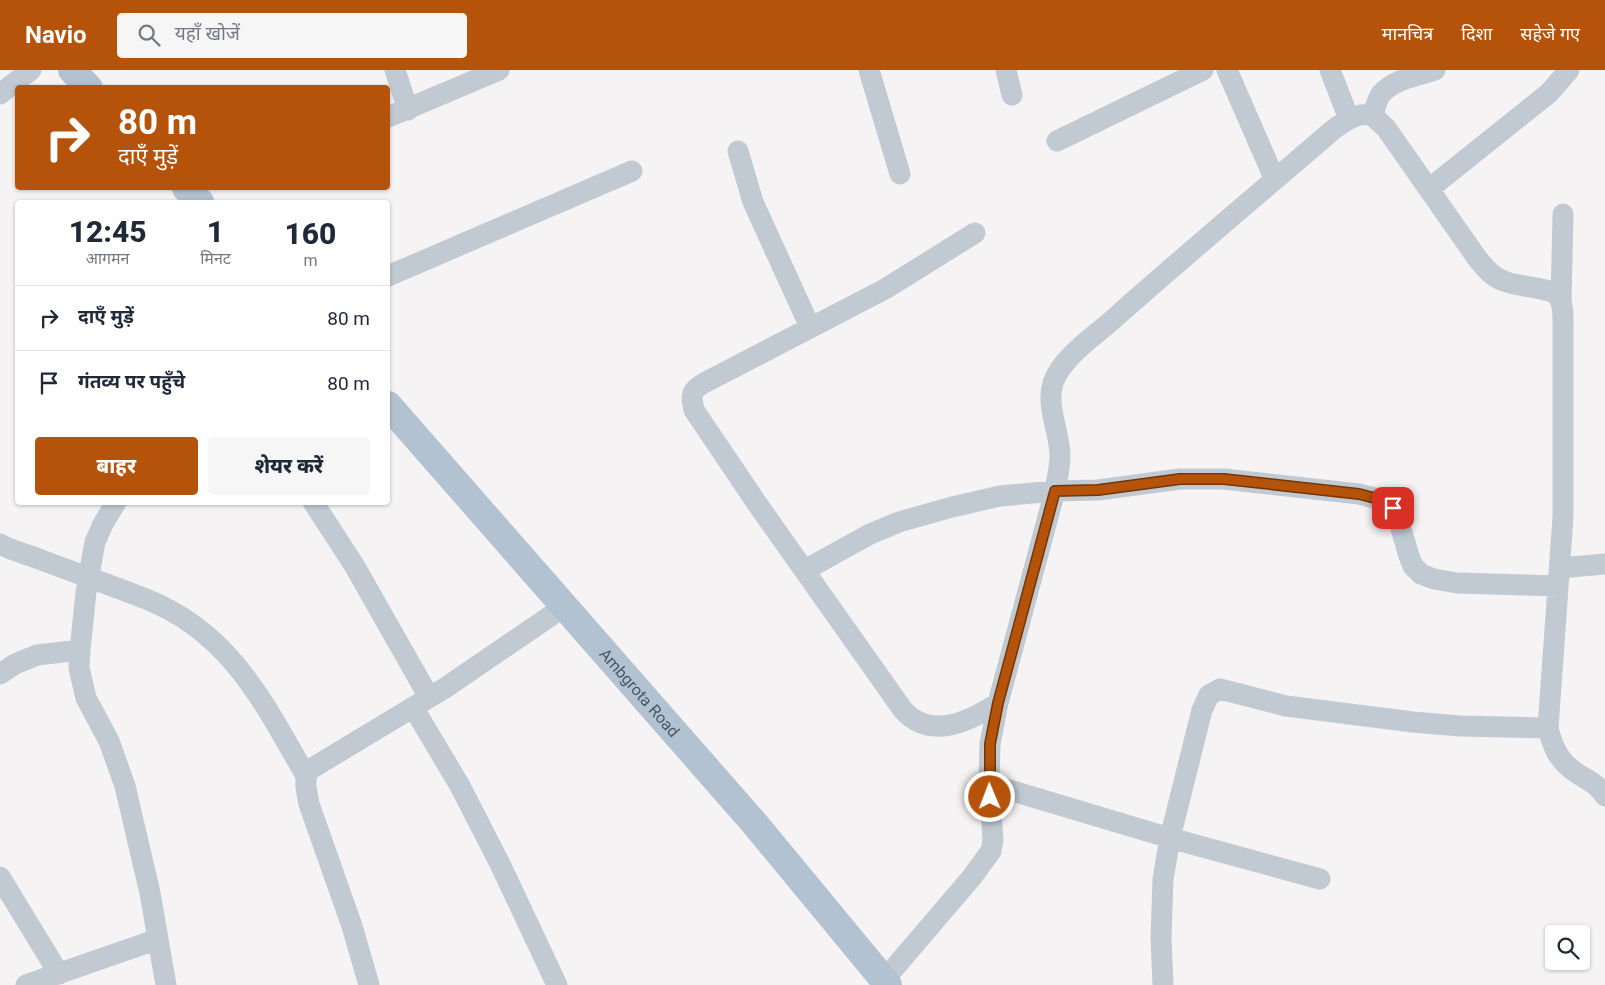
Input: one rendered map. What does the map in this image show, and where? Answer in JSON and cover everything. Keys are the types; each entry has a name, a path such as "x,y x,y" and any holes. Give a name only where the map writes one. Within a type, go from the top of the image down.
{"main road":[{"path":"72,70 86,85"},
{"name":"Ambgrota Road","path":"390,408 755,824 886,983"}],"street":[{"path":"0,94 31,70"},
{"path":"395,70 408,110"},
{"path":"390,116 499,70"},
{"path":"869,70 900,174"},
{"path":"1006,70 1012,95"},
{"path":"1056,141 1203,70"},
{"path":"1227,70 1274,180"},
{"path":"1330,70 1348,119"},
{"path":"1373,116 1380,95 1388,87 1399,81 1435,70"},
{"path":"1429,189 1549,93 1569,70"},
{"path":"886,983 972,878 991,850 993,840 989,784 990,744 998,703 1059,472 1060,453 1050,399 1060,368 1076,351 1334,129 1348,119 1360,115 1373,116 1386,128 1490,273 1502,281 1514,285 1550,290 1557,295 1561,302"},
{"path":"738,151 753,202 810,327"},
{"path":"390,275 632,171"},
{"path":"1563,214 1561,302 1563,326 1563,517 1548,728 1556,753 1570,769 1588,779 1605,796"},
{"path":"975,233 885,289 704,383 694,389 691,397 694,410 758,505 911,718 922,724 937,726 955,725 976,717 998,703"},
{"path":"805,570 870,534 899,522 952,507 1000,496 1055,491 1098,490 1180,479 1224,479 1359,494 1386,501 1393,508 1400,522 1413,566 1421,574 1457,583 1559,577 1605,564"},
{"path":"114,505 95,542 79,668 86,698 108,741 125,786 150,893 166,985"},
{"path":"315,505 354,565 557,985"},
{"path":"0,544 148,600 178,615 215,641 239,668 263,702 306,776"},
{"path":"369,985 352,926 309,804 306,776 309,770 446,688 565,606"},
{"path":"0,674 15,664 37,655 80,650"},
{"path":"1163,985 1161,938 1163,879 1170,838 1202,710 1209,695 1220,689 1286,706 1403,720 1460,726 1548,728"},
{"path":"989,784 1320,880"},
{"path":"0,877 59,974"},
{"path":"26,985 158,939"}],"route":[{"path":"990,797 990,744 998,703 1055,491 1098,490 1180,479 1224,479 1359,494 1386,501 1393,508"}]}
